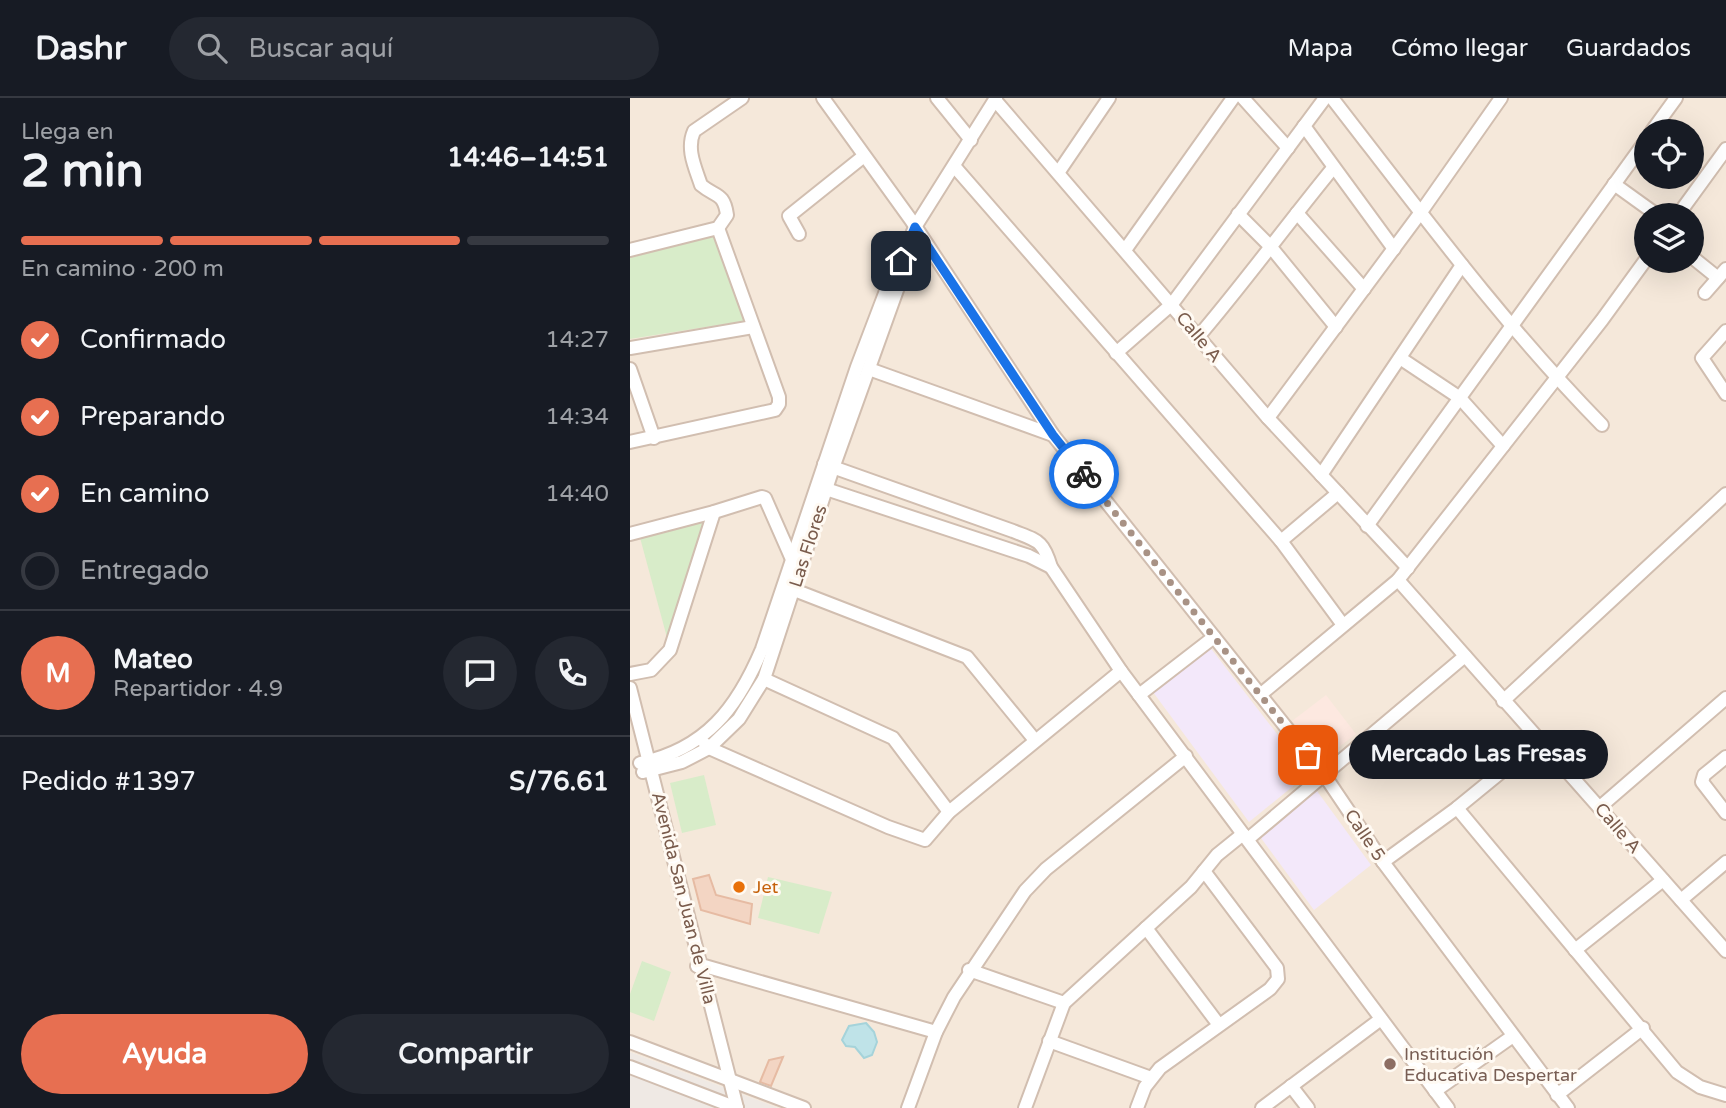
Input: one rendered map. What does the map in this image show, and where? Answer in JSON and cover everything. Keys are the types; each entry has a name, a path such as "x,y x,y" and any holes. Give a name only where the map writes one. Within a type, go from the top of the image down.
{"street":[{"path":"630,250 718,228 727,215 724,201 701,184 690,148 691,139 694,131 742,98"},
{"name":"Calle 5","path":"822,98 915,227 1053,435 1325,776 1383,862 1567,1108"},
{"path":"937,98 971,140"},
{"path":"1058,173 1110,98"},
{"path":"1125,250 1233,98"},
{"path":"1243,98 1288,148"},
{"path":"1116,353 1172,304 1325,98"},
{"path":"1332,98 1512,326 1556,378 1602,425"},
{"path":"1268,418 1421,212 1501,98"},
{"path":"1661,119 1676,98"},
{"name":"Las Flores","path":"646,766 682,762 739,719 764,679 788,588 892,275 915,227 996,99"},
{"name":"Calle A","path":"996,99 1268,418 1408,568"},
{"path":"1304,126 1394,249"},
{"path":"1687,203 1726,149"},
{"path":"799,234 789,216 864,156"},
{"path":"1367,526 1634,156"},
{"path":"954,166 1280,541 1343,625"},
{"path":"1198,338 1246,281 1270,246 1333,168"},
{"path":"1614,184 1640,203"},
{"path":"1297,213 1364,289"},
{"path":"1238,214 1270,246 1336,327"},
{"path":"630,442 775,410 779,404 779,397 718,228"},
{"name":"Las Flores","path":"828,466 869,369 902,276 901,261"},
{"path":"1704,264 1722,274 1705,293"},
{"path":"1321,475 1462,265"},
{"path":"1260,695 1398,580 1636,273"},
{"path":"630,348 753,327"},
{"path":"1726,331 1702,358 1726,394"},
{"path":"1400,358 1460,398 1503,446"},
{"path":"630,369 654,438"},
{"path":"869,369 1053,435"},
{"path":"828,466 1035,540 1046,549 1051,567 1121,671 1448,1108"},
{"path":"821,487 1029,556 1051,567"},
{"name":"Las Flores","path":"705,744 752,674 788,588 791,557 821,487"},
{"path":"1280,541 1338,494"},
{"path":"1503,701 1726,494"},
{"path":"630,534 765,498 791,557"},
{"path":"630,674 651,670 670,650 714,512"},
{"name":"Calle A","path":"1398,580 1726,951"},
{"path":"788,588 967,657 1034,739"},
{"path":"1139,695 1214,637"},
{"path":"1025,1108 1064,1003 1204,872 1217,855 1325,776 1465,656"},
{"path":"705,744 888,827 925,840 949,812 1034,739 1121,671"},
{"path":"764,679 893,738 949,812"},
{"name":"Avenida San Juan de Villa","path":"630,688 646,766 731,1107"},
{"path":"1600,807 1726,698"},
{"name":"Avenida San Juan de Villa","path":"630,720 646,766"},
{"path":"1383,862 1457,808 1539,741"},
{"path":"908,1108 936,1032 970,970 1013,907 1040,876 1186,756"},
{"path":"1726,757 1704,775 1702,782 1726,813"},
{"path":"1457,808 1643,1028 1671,1066 1700,1087 1726,1096"},
{"path":"1681,900 1726,862"},
{"path":"1137,1108 1151,1078 1160,1068 1276,982 1278,971 1204,872"},
{"path":"1575,950 1663,880"},
{"path":"1146,928 1219,1026"},
{"path":"697,966 936,1032"},
{"path":"970,970 1064,1003"},
{"path":"1262,1108 1381,1019"},
{"path":"1557,1095 1643,1028"},
{"path":"1434,1091 1513,1036"},
{"path":"1049,1041 1151,1078"},
{"path":"630,1042 804,1108"},
{"path":"630,1067 731,1107"},
{"path":"1291,1086 1308,1108"}],"shaded area":[{"path":"630,98 1726,98 1726,1108 778,1108 630,1052"},
{"path":"1209,646 1308,774 1249,822 1150,688"},
{"path":"1326,695 1356,734 1322,760 1292,721"},
{"path":"1317,791 1371,865 1314,910 1261,838"},
{"path":"630,1052 752,1098 778,1108 630,1108"}],"green space":[{"path":"715,235 744,321 630,339 630,258"},
{"path":"709,517 669,645 639,534"},
{"path":"704,775 716,825 682,833 670,783"},
{"path":"768,877 832,892 819,934 758,918"},
{"path":"642,961 671,972 654,1021 630,1012 630,994"}],"water":[{"path":"866,1023 874,1032 877,1042 872,1055 864,1058 855,1047 846,1046 842,1040 849,1026"}],"building":[{"path":"709,875 716,895 752,904 750,924 701,910 693,879"},
{"path":"783,1057 771,1086 760,1082 769,1060"}],"way so far":[{"path":"1084,474 1308,755"}],"place":[{"name":"Mercado Las Fresas","path":"1308,755"},
{"name":"Jet","path":"739,887"},
{"name":"Institución Educativa Despertar","path":"1390,1064"}],"route":[{"path":"901,261 915,227 1053,435 1084,474"}]}
